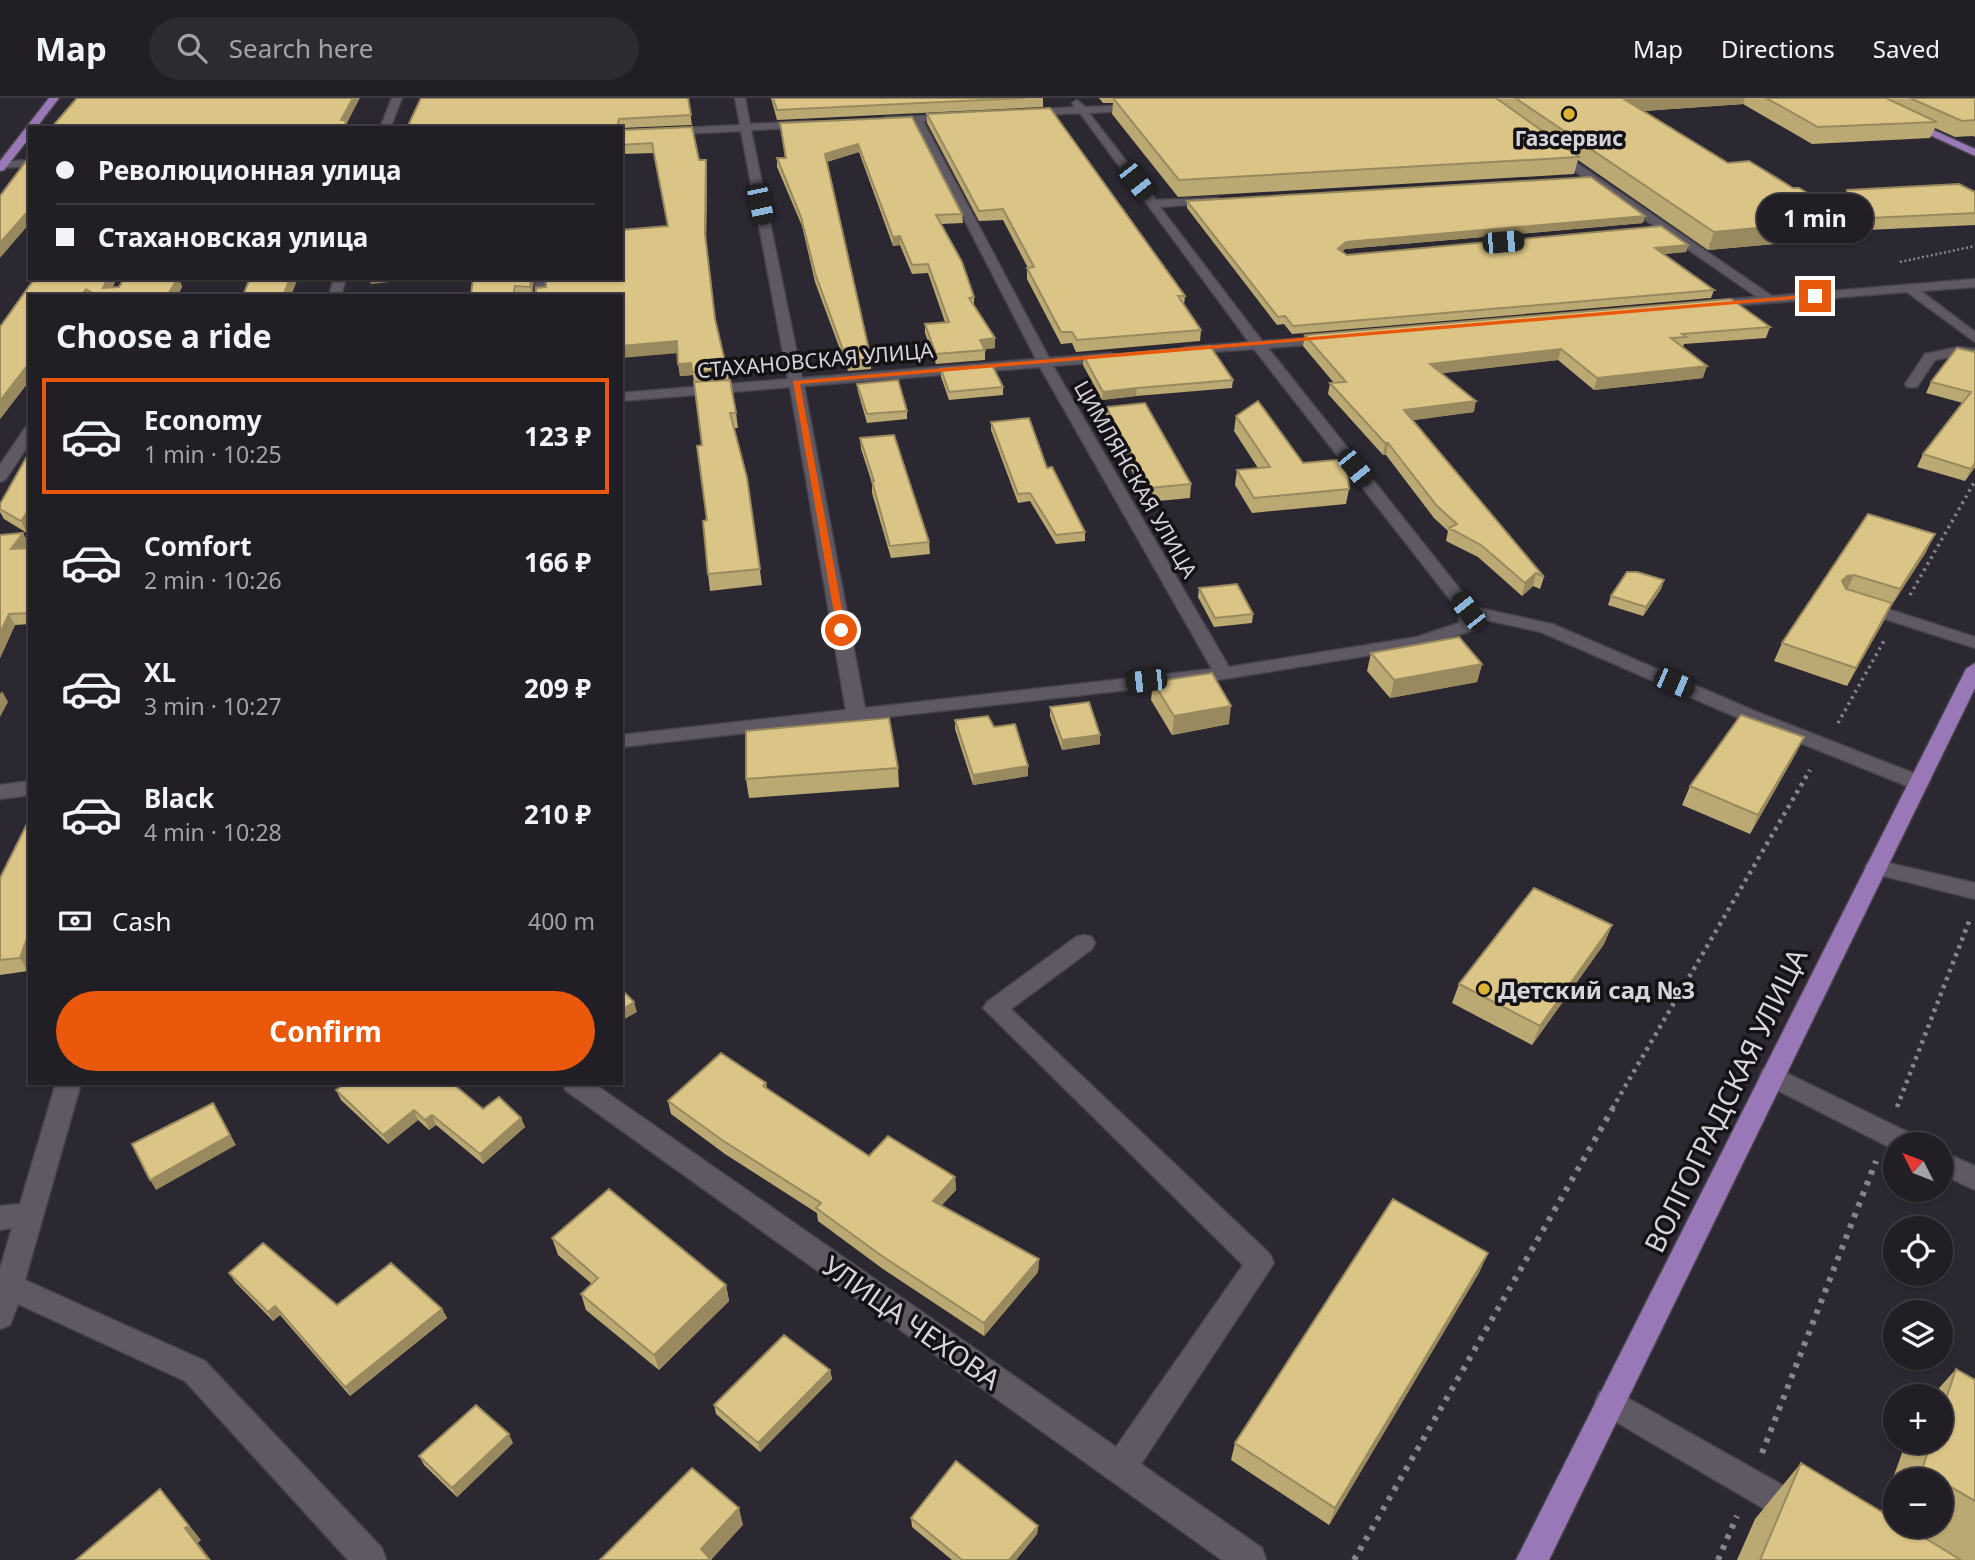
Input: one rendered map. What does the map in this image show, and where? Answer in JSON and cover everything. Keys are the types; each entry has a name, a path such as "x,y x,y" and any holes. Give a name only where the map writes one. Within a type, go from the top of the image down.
{"main road":[{"path":"33,126 54,98"},
{"path":"1855,98 1975,153"},
{"path":"1,166 28,133"},
{"name":"ВОЛГОГРАДСКАЯ УЛИЦА","path":"1532,1560 1974,673"}],"street":[{"path":"386,126 397,98"},
{"path":"740,98 796,383 856,713"},
{"path":"623,741 1224,673 1420,642 1468,626 1468,611 1258,345 1078,104"},
{"path":"1013,114 1078,104 1148,107"},
{"path":"877,121 972,116"},
{"name":"ЦИМЛЯНСКАЯ УЛИЦА","path":"917,118 1044,362 1224,673"},
{"path":"623,134 824,123"},
{"path":"1542,144 1770,300"},
{"path":"1,166 28,163"},
{"path":"1578,180 1592,179"},
{"path":"1153,204 1222,200"},
{"path":"1647,228 1661,227"},
{"path":"1696,306 1975,283"},
{"path":"1908,288 1975,338"},
{"path":"1164,353 1340,338"},
{"path":"1912,383 1930,356 1959,351 1975,354"},
{"name":"СТАХАНОВСКАЯ УЛИЦА","path":"623,397 1124,356"},
{"path":"0,447 25,445"},
{"path":"0,477 25,445"},
{"path":"1845,600 1975,643"},
{"path":"1468,611 1546,628 1919,783"},
{"path":"0,792 28,788"},
{"path":"1877,867 1975,891"},
{"path":"1084,943 995,1008 1260,1263 1120,1468"},
{"path":"1772,1076 1883,1132"},
{"path":"0,1316 68,1085"},
{"name":"УЛИЦА ЧЕХОВА","path":"577,1085 1250,1560"},
{"path":"1953,1168 1975,1179"},
{"path":"0,1218 30,1214"},
{"path":"9,1286 195,1371 370,1560"},
{"path":"1611,1402 1822,1525"}],"path":[{"path":"1354,1560 1975,481"},
{"path":"1899,1132 1972,913"},
{"path":"1718,1560 1883,1172"}],"building":[{"path":"77,98 353,98 341,120 346,120 344,126 53,126"},
{"path":"421,98 688,98 691,115 619,119 617,126 408,126"},
{"path":"773,98 1025,98 777,110"},
{"path":"1113,98 1496,98 1579,157 1179,180"},
{"path":"1515,98 1622,98 1728,163 1749,161 1850,219 1714,232"},
{"path":"1766,98 1886,98 1937,122 1818,127"},
{"path":"1910,98 1975,98 1975,120 1962,121"},
{"path":"1050,108 1185,296 1178,296 1201,330 1077,340 1072,332 1061,332 1027,268 1034,267 1003,209 979,211 927,114"},
{"path":"912,117 962,214 936,215 962,262 974,297 969,298 995,338 980,340 985,350 936,354 925,324 949,322 928,264 912,265 900,236 893,237 858,144 825,154 871,359 847,361 815,273 801,217 777,158 786,158 780,123"},
{"path":"692,127 699,160 706,160 705,234 715,319 727,370 692,372 691,363 678,364 677,341 623,346 623,294 536,294 536,288 546,287 546,280 623,280 623,230 668,226 652,143 623,145 623,130"},
{"path":"28,159 28,211 0,243 0,196"},
{"path":"1591,177 1645,216 1346,242 1338,249 1347,255 1661,226 1688,245 1655,248 1714,290 1293,326 1285,316 1278,317 1187,201"},
{"path":"1959,184 1975,192 1975,213 1849,219 1847,190"},
{"path":"34,280 107,280 103,288 119,287 123,280 177,280 168,294 94,294 86,289 82,294 28,294 28,365 0,401 0,327"},
{"path":"249,280 289,280 284,294 244,294"},
{"path":"473,280 531,280 530,287 515,286 513,294 471,294"},
{"path":"1731,299 1770,327 1682,334 1686,337 1671,338 1707,366 1597,378 1561,349 1430,364 1476,401 1404,410 1544,577 1536,573 1525,583 1481,545 1449,528 1457,524 1437,506 1388,443 1385,443 1330,383 1346,382 1305,335"},
{"path":"1210,346 1233,380 1103,392 1084,357"},
{"path":"1957,348 1975,352 1975,463 1971,469 1923,454 1971,392 1931,382"},
{"path":"992,365 1003,387 949,392 941,369"},
{"path":"730,380 736,413 730,413 747,478 760,569 708,574 703,521 707,520 697,446 702,445 694,382"},
{"path":"898,380 907,411 867,414 857,384"},
{"path":"1258,401 1303,463 1346,459 1349,489 1254,498 1237,470 1270,467 1236,416"},
{"path":"1145,403 1191,484 1150,488 1106,407"},
{"path":"1029,418 1047,468 1052,467 1085,532 1056,535 1030,493 1018,494 991,422"},
{"path":"894,435 929,542 890,546 860,438"},
{"path":"28,455 28,511 21,521 0,509 0,504"},
{"path":"1868,514 1935,534 1900,589 1854,575 1847,576 1842,581 1846,589 1892,603 1856,668 1782,643"},
{"path":"23,533 11,549 28,548 28,613 9,614 0,633 0,535"},
{"path":"1627,572 1637,572 1664,580 1646,607 1611,596"},
{"path":"1237,584 1253,614 1215,618 1199,588"},
{"path":"1459,637 1482,664 1394,680 1371,653"},
{"path":"1212,673 1231,706 1174,716 1153,682"},
{"path":"1089,702 1100,735 1062,740 1050,707"},
{"path":"1741,715 1804,737 1758,815 1690,786"},
{"path":"988,716 994,727 1015,724 1028,766 973,775 955,720"},
{"path":"889,718 898,768 746,779 746,731"},
{"path":"28,822 28,936 20,958 0,960 0,878"},
{"path":"1534,888 1612,925 1540,1026 1459,984"},
{"path":"623,991 634,1002 623,1009"},
{"path":"721,1053 766,1083 763,1086 869,1156 888,1136 955,1177 933,1201 1039,1259 984,1323 882,1256 816,1208 821,1203 722,1140 668,1101"},
{"path":"343,1085 454,1085 483,1109 499,1097 521,1118 480,1154 432,1115 425,1120 414,1110 383,1135 336,1090"},
{"path":"213,1103 230,1135 150,1180 132,1144"},
{"path":"609,1189 726,1285 654,1355 581,1294 598,1278 552,1238"},
{"path":"1393,1199 1488,1253 1335,1508 1235,1443"},
{"path":"263,1243 337,1305 391,1263 442,1309 345,1387 275,1306 268,1312 229,1273"},
{"path":"784,1335 830,1370 758,1443 714,1405"},
{"path":"1956,1369 1975,1380 1975,1501 1953,1488 1953,1468 1923,1468 1927,1454 1953,1454 1951,1384"},
{"path":"476,1405 509,1434 452,1488 419,1456"},
{"path":"956,1461 1038,1526 1009,1560 962,1560 911,1518"},
{"path":"1801,1463 1883,1513 1883,1538 1925,1538 1961,1560 1760,1560"},
{"path":"692,1468 739,1508 701,1549 711,1560 600,1560"},
{"path":"160,1489 189,1526 185,1528 209,1560 76,1560"}],"place":[{"name":"Газсервис","path":"1569,114"},
{"name":"Детский сад №3","path":"1484,989"}],"route":[{"path":"841,630 796,383 1815,296"}]}
